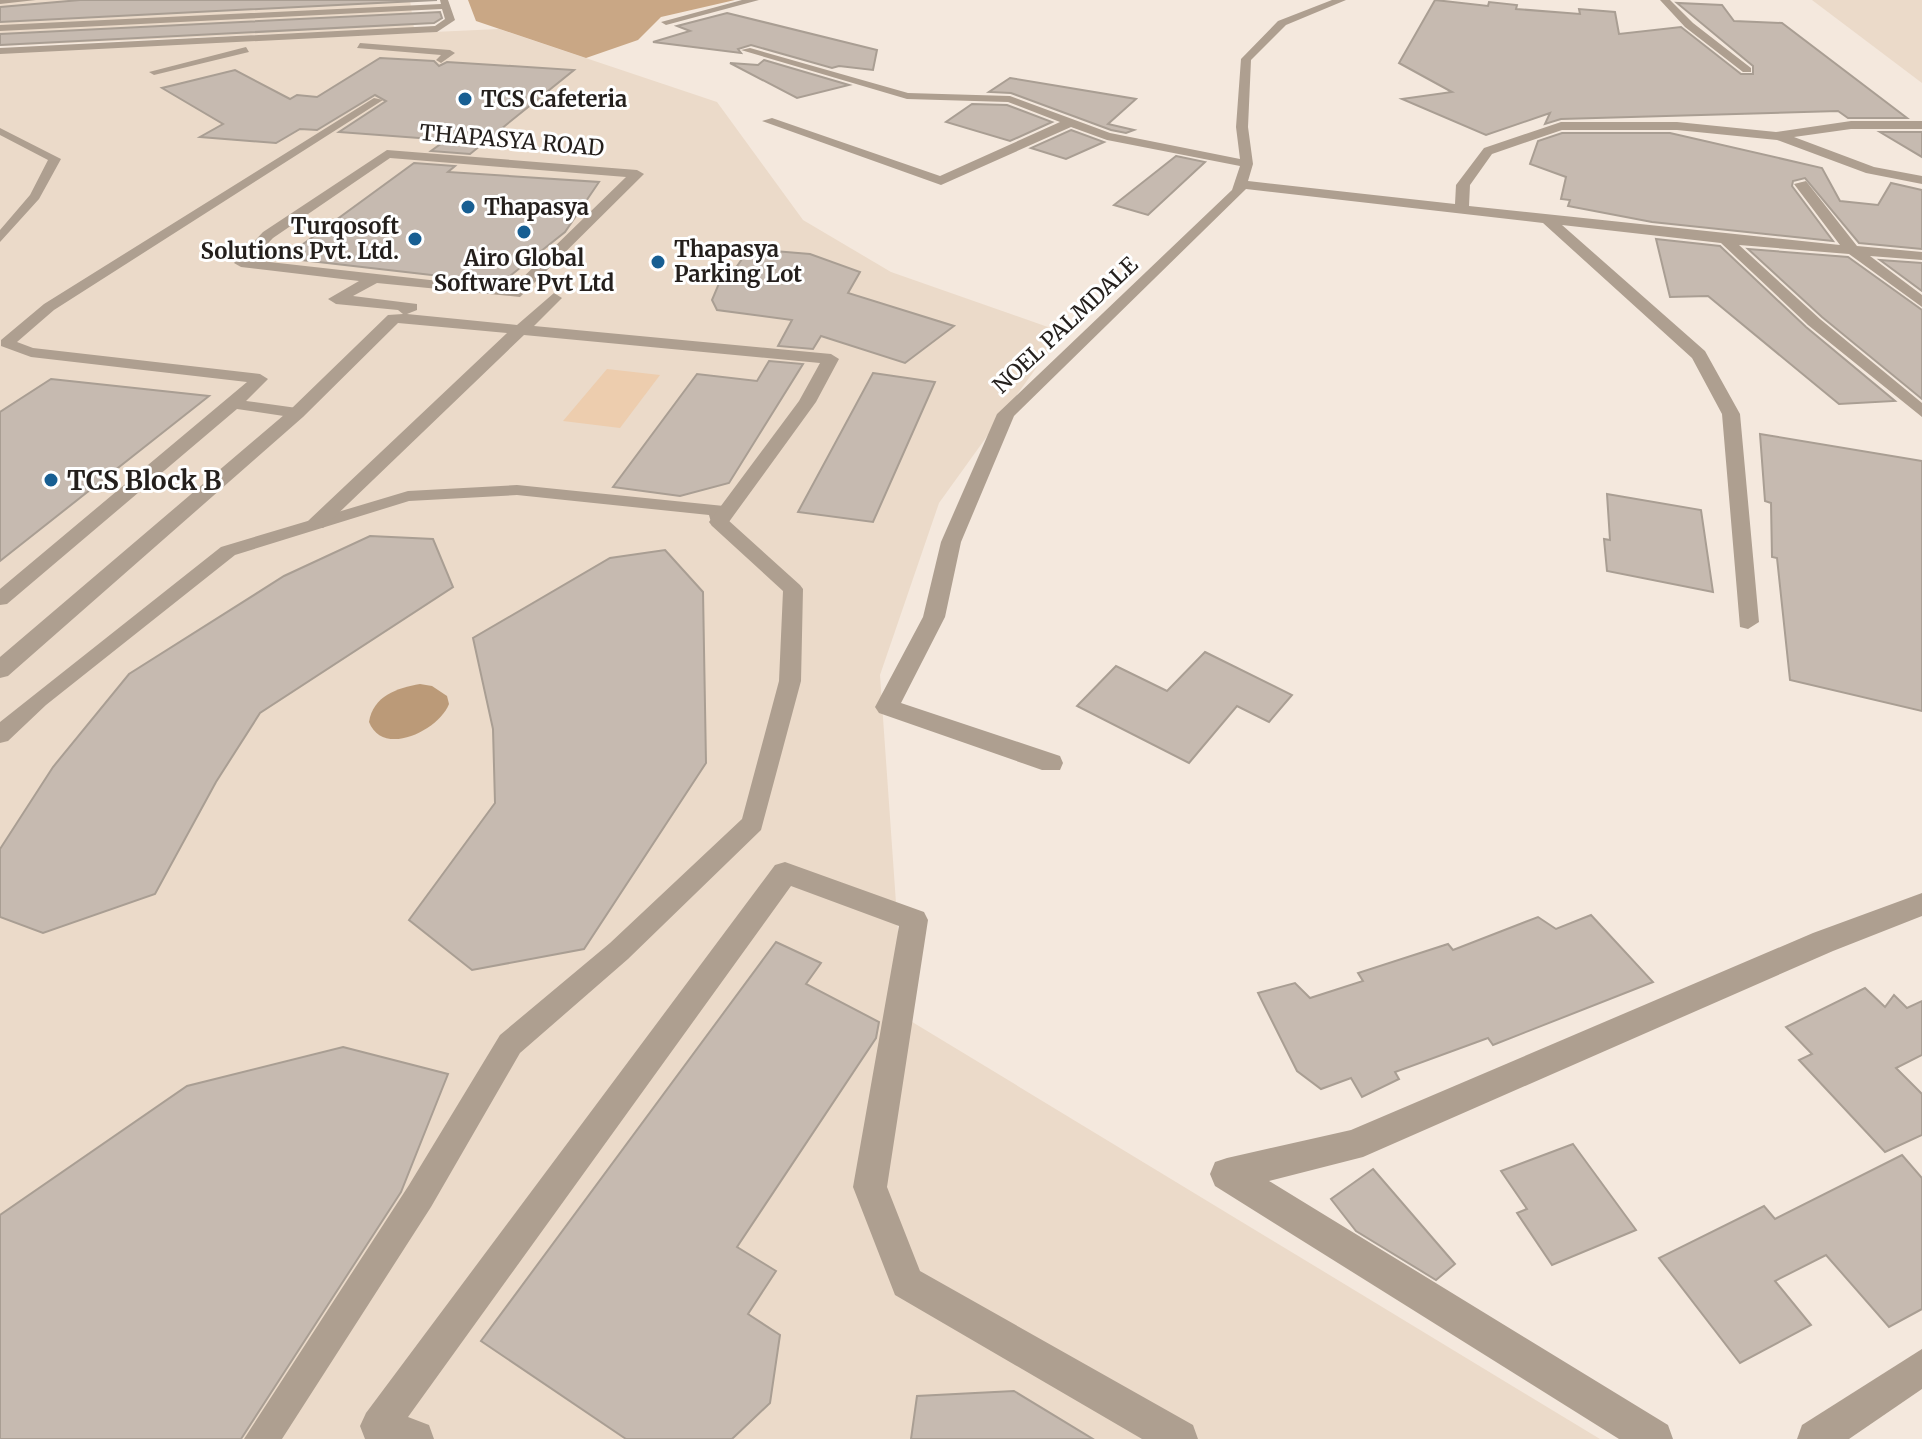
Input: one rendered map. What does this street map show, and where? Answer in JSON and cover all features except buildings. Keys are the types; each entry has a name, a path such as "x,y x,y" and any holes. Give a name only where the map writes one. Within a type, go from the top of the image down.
{"street":[{"path":"666,22 754,0"},
{"path":"1244,174 1242,127 1246,59 1282,23 1341,0"},
{"path":"1665,0 1747,70"},
{"path":"746,50 907,96 1010,99 1107,136 1244,174 1462,207 1725,239 1849,247 1922,256"},
{"path":"768,121 941,181 1071,122"},
{"path":"1776,136 1851,125 1922,125"},
{"path":"1462,207 1463,185 1488,151 1561,126 1677,126 1776,136 1871,170 1922,180"},
{"name":"THAPASYA ROAD","path":"387,154 637,174 515,294 375,278 241,263 268,235 387,154"},
{"name":"NOEL PALMDALE","path":"1051,763 887,707 934,617 951,542 1006,414 1198,233 1244,174"},
{"path":"1801,184 1849,247 1922,302"},
{"path":"1545,217 1699,355 1731,414 1748,622"},
{"path":"1725,239 1814,322 1922,412"},
{"path":"0,670 297,413 394,318 411,307 336,299 375,278"},
{"path":"316,524 554,298"},
{"path":"394,318 831,359 807,402 719,522"},
{"path":"415,1439 379,1426 785,873 914,920 870,1187 907,1283 1179,1439"},
{"path":"1654,1439 1227,1174 1352,1146 1823,942 1922,904"},
{"path":"1816,1439 1922,1367"}],"lane":[{"path":"0,1 32,0"},
{"path":"0,28 445,3 450,20 447,24 421,31 0,51"},
{"path":"154,72 255,48 321,44 450,53 441,60"},
{"path":"0,599 260,379 31,352 6,343 49,307 378,100"},
{"path":"0,131 55,159 35,196 0,238"},
{"path":"234,404 297,413"},
{"path":"0,735 38,700 228,551 408,496 517,490 718,510 719,522 793,589 790,681 753,823 619,951 510,1044 420,1196 262,1439"},
{"path":"0,579 20,581"}],"shaded area":[{"path":"0,0 410,0 414,28 0,46"},
{"path":"468,0 735,0 661,17 638,40 586,58 476,21"},
{"path":"1812,0 1922,0 1922,83"},
{"path":"499,29 717,102 803,220 891,272 1062,332 939,503 880,675 904,1017 1600,1439 0,1439 0,52"},
{"path":"607,369 660,375 620,428 563,421"},
{"path":"420,684 432,686 447,696 449,704 443,714 423,731 410,736 386,738 376,733 369,722 375,706 395,691"}],"place":[{"name":"TCS Cafeteria","path":"465,99"},
{"name":"Thapasya","path":"468,207"},
{"name":"Airo Global Software Pvt Ltd","path":"524,232"},
{"name":"Turqosoft Solutions Pvt. Ltd.","path":"415,239"},
{"name":"Thapasya Parking Lot","path":"658,262"},
{"name":"TCS Block B","path":"51,480"}]}
